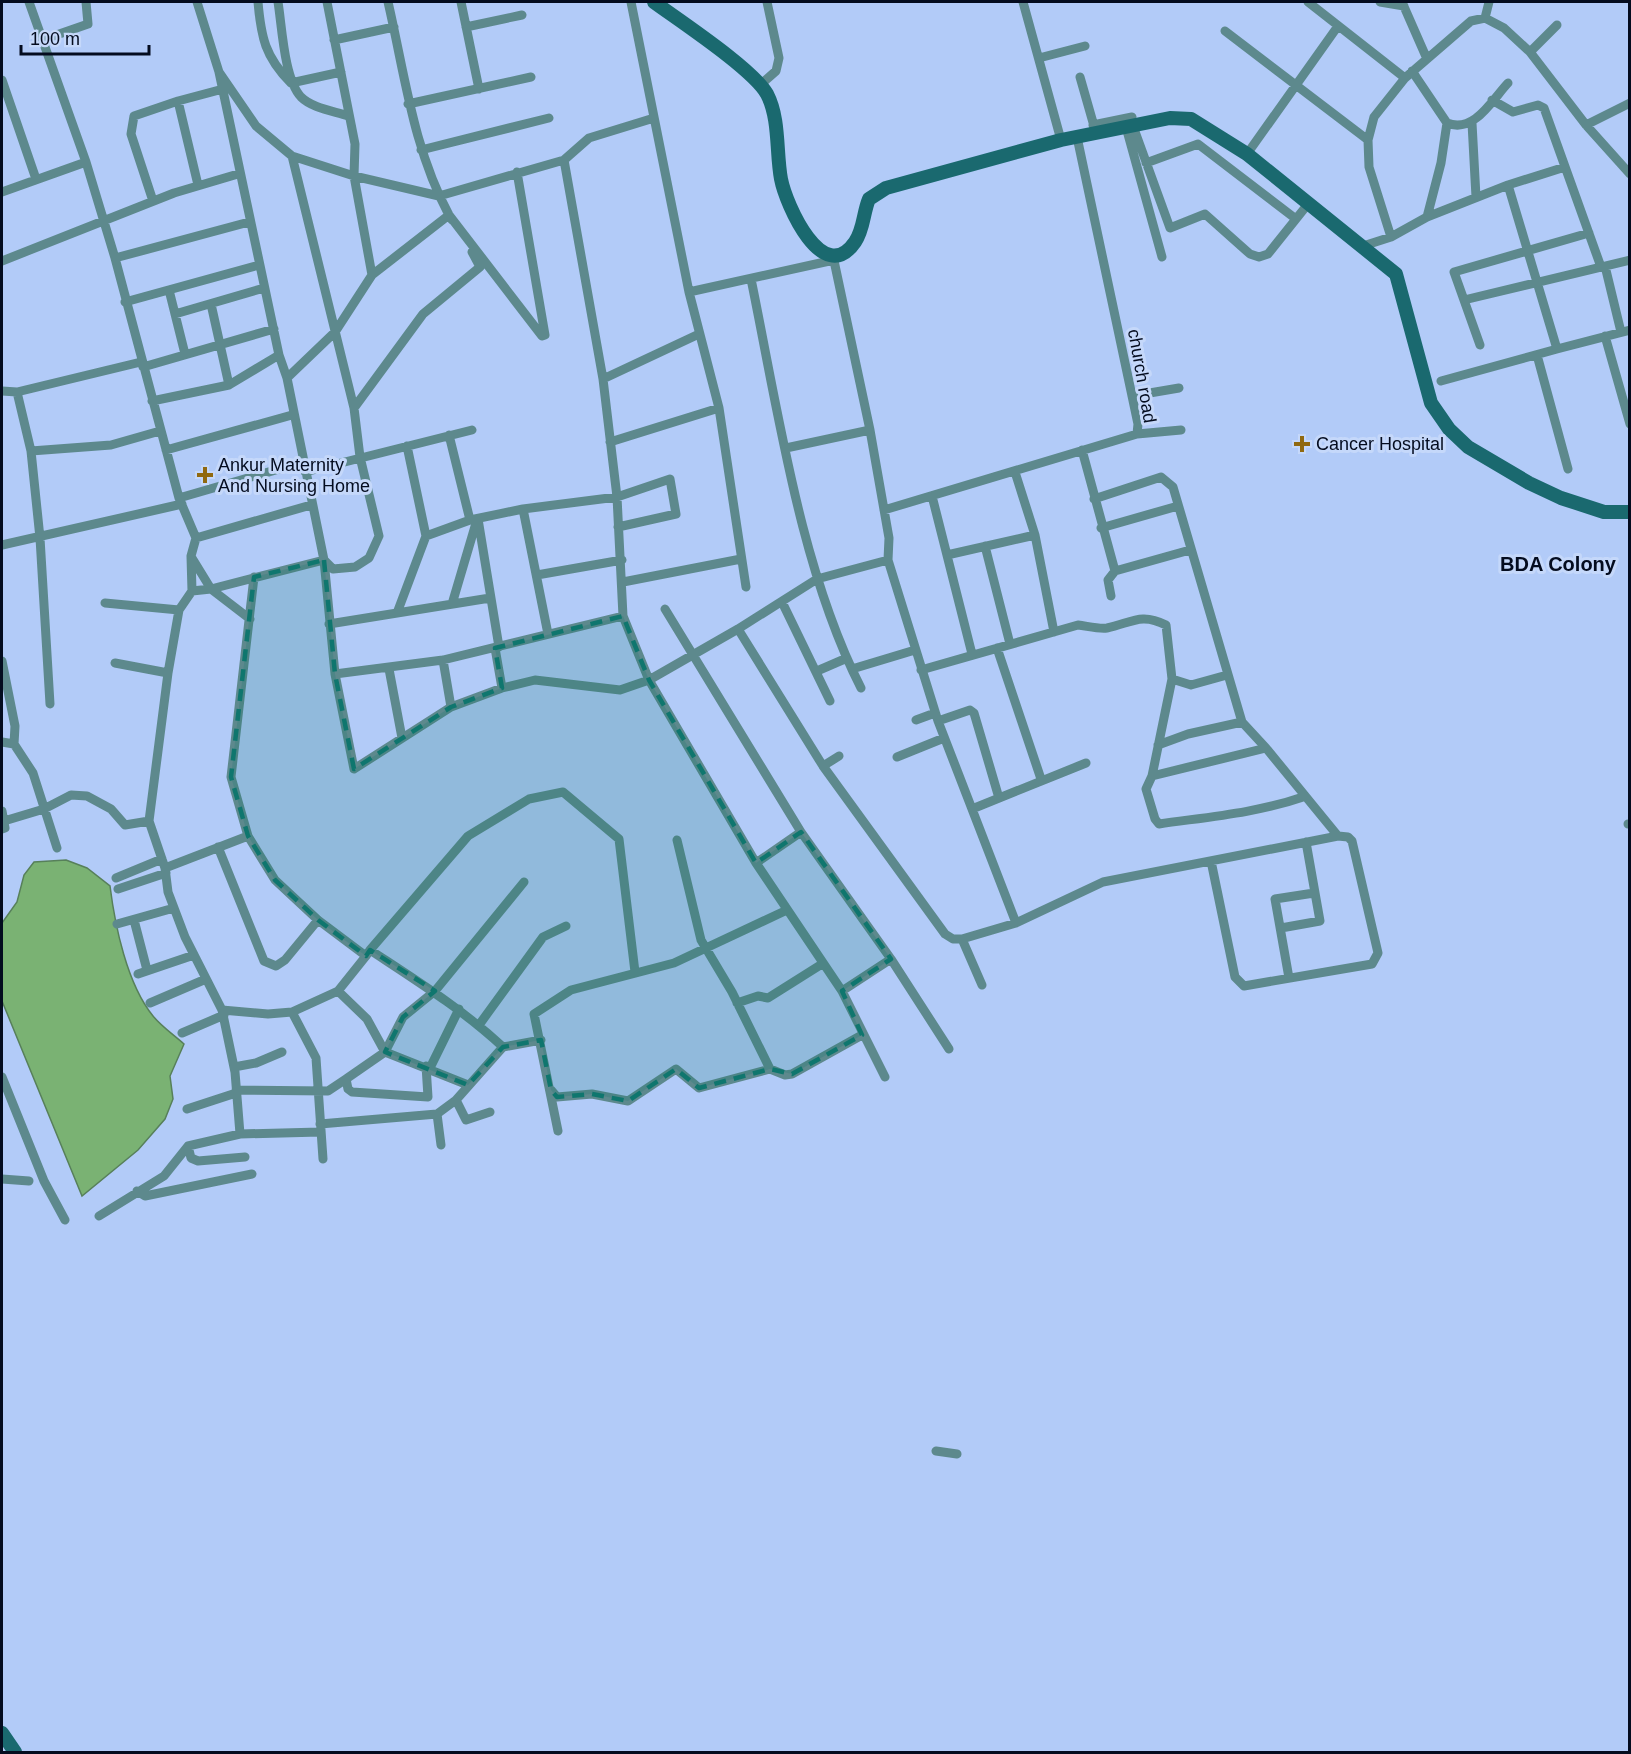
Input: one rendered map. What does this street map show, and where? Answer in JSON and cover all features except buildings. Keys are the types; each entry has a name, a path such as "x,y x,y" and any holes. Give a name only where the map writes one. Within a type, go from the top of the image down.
{"street":[{"path":"28,2 86,162 115,258 160,431 181,501 196,538 191,556 192,591 179,610 168,673 149,821 174,908 223,1013 234,1067 240,1134"},
{"path":"42,40 88,24 86,2"},
{"path":"197,2 219,72 238,174 279,355 287,378 292,415 324,560 334,674 354,769 451,707 502,688 535,680 620,690 649,680 738,629 817,579 888,560"},
{"path":"258,2 261,35 274,66 301,97 312,104 348,116"},
{"path":"278,2 291,83"},
{"path":"327,2 348,116 356,144 354,176 372,275"},
{"path":"354,408 423,314 480,267 439,196 422,150 408,104 388,2"},
{"path":"461,2 479,89"},
{"path":"631,2 689,292 719,408 746,587"},
{"path":"654,2 760,85 767,95 773,115 781,180 787,200 814,245 825,255 833,258"},
{"path":"760,85 776,71 780,58 767,2"},
{"path":"1023,2 1061,140"},
{"path":"1308,2 1338,26 1409,74 1447,123 1458,126 1472,123 1508,83"},
{"path":"1380,2 1403,4 1427,59"},
{"path":"1485,18 1489,2"},
{"path":"466,27 522,15"},
{"path":"1391,237 1369,167 1368,140 1374,117 1409,74 1471,21 1485,18 1504,28 1530,52 1586,125 1629,174"},
{"path":"1530,52 1557,25"},
{"path":"1247,154 1338,26"},
{"path":"334,40 394,27"},
{"path":"1225,31 1368,140"},
{"path":"1039,58 1085,46"},
{"path":"219,72 256,126 291,156 354,176 439,196 564,160 589,138 654,118"},
{"path":"291,83 341,72"},
{"path":"408,104 531,76"},
{"path":"1080,77 1094,129"},
{"path":"2,80 36,179"},
{"path":"153,201 130,127 134,116 223,89"},
{"path":"1441,381 1625,331 1542,105 1513,112 1492,100"},
{"path":"178,101 198,185"},
{"path":"1586,125 1629,103"},
{"path":"422,150 549,118"},
{"path":"689,292 833,258 855,242 862,227 865,206 875,193 1077,137 1094,129 1170,118 1191,119 1247,154 1396,274 1431,403 1449,429 1468,447 1561,498 1604,512 1629,512"},
{"path":"1130,123 1170,228 1205,214 1250,254 1259,257 1268,254 1308,204"},
{"path":"1130,123 1162,257"},
{"path":"1427,217 1441,163 1447,123"},
{"path":"1472,123 1476,197"},
{"name":"church road","path":"884,510 1137,434 1138,424 1077,137"},
{"path":"1146,163 1198,144 1296,219"},
{"path":"291,156 354,408 360,457 379,536 369,558 355,567 333,568 324,560"},
{"path":"564,160 603,379 617,497 622,560 623,616 649,680 756,863 842,991 885,1077"},
{"path":"2,192 86,162"},
{"path":"1363,246 1391,237 1427,217 1476,197 1565,167"},
{"path":"449,215 542,336 545,335 517,172"},
{"path":"2,261 153,201 238,174"},
{"path":"1508,185 1557,349"},
{"path":"287,378 335,332 372,275 449,215"},
{"path":"115,258 249,222"},
{"path":"1480,345 1454,272 1527,249 1589,233"},
{"path":"833,258 870,430 889,538 888,560 936,717 1016,923"},
{"path":"1464,300 1629,260"},
{"path":"125,302 259,265"},
{"path":"751,279 786,448 817,579 861,688"},
{"path":"175,314 264,288"},
{"path":"169,290 185,354"},
{"path":"211,304 229,385"},
{"path":"2,391 18,392 142,364 221,345 274,329"},
{"path":"603,379 699,334"},
{"path":"1605,336 1629,424"},
{"path":"152,401 229,385 279,355"},
{"path":"1537,355 1568,469"},
{"path":"1132,396 1179,388"},
{"path":"18,392 31,451 40,537 50,704"},
{"path":"610,442 719,408"},
{"path":"166,450 292,415"},
{"path":"305,472 472,430"},
{"path":"786,448 870,430"},
{"path":"1137,434 1181,430"},
{"path":"31,451 111,445 160,431"},
{"path":"449,435 474,520 490,598 502,688"},
{"path":"397,613 426,536 407,446"},
{"path":"1082,450 1101,528 1115,571"},
{"path":"2,545 181,501 303,462"},
{"path":"1015,472 1035,535 1054,632"},
{"path":"1094,499 1161,477 1173,487 1242,722 1338,836 1352,841 1378,953 1371,964 1244,986 1235,977 1211,861"},
{"path":"426,536 474,520 523,509 617,497 670,479 676,514 618,527"},
{"path":"932,496 972,654"},
{"path":"196,538 311,505"},
{"path":"1101,528 1178,506"},
{"path":"523,509 548,634"},
{"path":"452,604 474,520"},
{"path":"947,555 1035,535"},
{"path":"985,546 1010,644"},
{"path":"1111,596 1108,580 1115,571 1190,550"},
{"path":"191,556 211,589 250,619"},
{"path":"622,582 741,559"},
{"path":"192,591 211,589 324,560"},
{"path":"537,575 622,560"},
{"path":"254,577 231,777 248,836 275,880 318,920 368,953 435,991 503,1047"},
{"path":"329,624 490,598"},
{"path":"782,602 830,701"},
{"path":"105,603 179,610"},
{"path":"665,609 801,832 891,959 949,1048"},
{"path":"334,674 389,669 443,660 623,616"},
{"path":"921,670 1078,625 1104,628 1144,617 1155,619 1166,625 1172,678 1152,776 1146,789 1155,819 1160,824 1279,805 1303,797"},
{"path":"738,629 823,766 945,934 953,939 962,939 1016,923 1103,882 1338,836"},
{"path":"997,648 1041,780"},
{"path":"852,669 915,650"},
{"path":"817,671 847,658"},
{"path":"443,660 451,707"},
{"path":"2,661 15,723 14,744 33,772 57,848"},
{"path":"115,663 168,673"},
{"path":"389,669 402,738"},
{"path":"1172,678 1191,685 1227,675"},
{"path":"916,720 970,710 974,713 999,798"},
{"path":"1158,745 1188,734 1242,722"},
{"path":"897,757 944,738"},
{"path":"2,742 14,744"},
{"path":"1152,776 1266,748"},
{"path":"823,766 839,756"},
{"path":"972,809 1086,763"},
{"path":"182,1033 223,1013 292,1012 338,991 468,836 528,799 562,792 619,839 635,972"},
{"path":"2,811 3,825 44,809 71,795 87,796 111,809 120,823 125,825 149,821"},
{"path":"756,863 801,832"},
{"path":"118,889 164,867 248,836"},
{"path":"677,840 705,949 737,1003 770,1069"},
{"path":"1281,928 1320,921 1306,842"},
{"path":"218,847 264,961 276,966 285,960 318,920"},
{"path":"116,878 164,867"},
{"path":"187,1109 236,1091 328,1091 346,1079 386,1052 403,1017 435,991 524,882"},
{"path":"1289,978 1275,899 1314,893"},
{"path":"117,924 174,908"},
{"path":"558,1131 534,1014 571,990 674,963 787,910"},
{"path":"134,921 142,972 194,954"},
{"path":"479,1025 543,937 566,926"},
{"path":"962,939 982,985"},
{"path":"842,991 891,959"},
{"path":"737,1003 758,996 768,998 822,964"},
{"path":"150,1003 206,979"},
{"path":"338,991 367,1019 386,1052 468,1085"},
{"path":"346,1079 348,1089 352,1092 417,1098 428,1096 428,1067 459,1009"},
{"path":"292,1012 316,1058 323,1159"},
{"path":"550,1090 557,1097 592,1094 628,1101 676,1069 699,1088 770,1069 785,1075 792,1074 862,1035"},
{"path":"99,1216 164,1176 188,1146 240,1134 320,1128 437,1114 456,1100 503,1047 541,1040"},
{"path":"234,1067 256,1063 282,1052"},
{"path":"2,1077 44,1181 65,1220"},
{"path":"456,1100 466,1120 490,1112"},
{"path":"437,1114 441,1145"},
{"path":"188,1146 191,1158 198,1161 244,1157"},
{"path":"137,1191 142,1196 150,1196 252,1174"},
{"path":"2,1179 29,1182"},
{"path":"936,1451 957,1454"},
{"path":"2,1733 15,1752"}],"highlighted area":[{"path":"324,560 335,674 354,769 451,707 502,688 495,648 623,616 649,680 756,863 801,832 891,959 842,991 862,1035 792,1074 770,1069 699,1088 676,1069 628,1101 592,1094 557,1097 551,1090 541,1040 503,1047 468,1085 385,1052 403,1017 435,991 370,950 366,956 318,920 275,880 248,836 231,777 254,577"}],"shaded area":[{"path":"66,860 87,868 110,886 119,936 136,988 153,1016 184,1044 170,1076 173,1099 165,1119 138,1150 82,1196 2,1001 2,923 17,902 24,875 34,862"}],"place":[{"name":"Cancer Hospital","path":"1302,444"},
{"name":"Ankur Maternity And Nursing Home","path":"205,475"}],"district":[{"name":"BDA Colony","path":"1558,564"}]}
